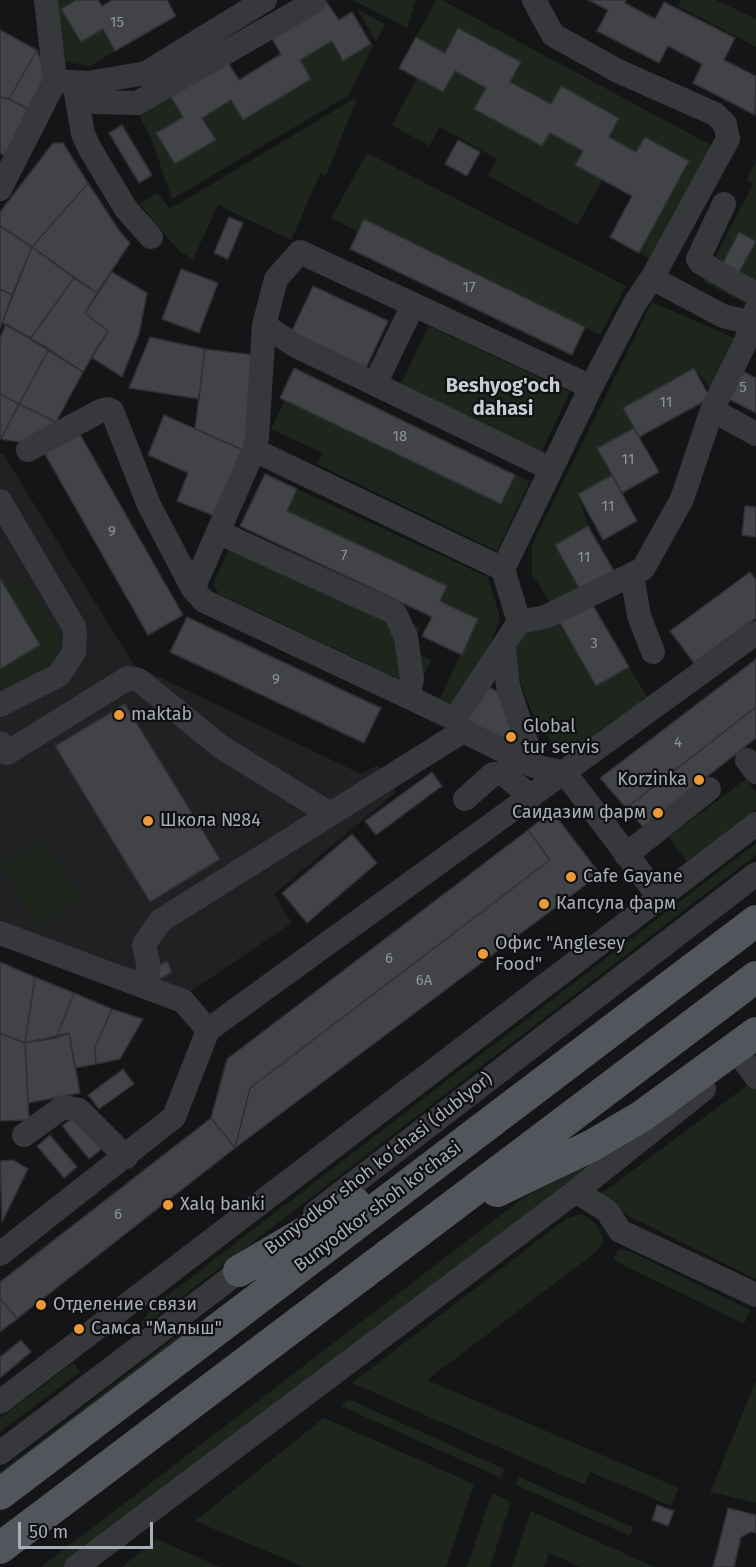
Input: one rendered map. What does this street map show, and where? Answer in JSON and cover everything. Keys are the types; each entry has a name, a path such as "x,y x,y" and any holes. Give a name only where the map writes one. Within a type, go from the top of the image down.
{"main road":[{"name":"Bunyodkor shoh ko'chasi","path":"0,1494 756,921"},
{"path":"0,1548 756,977"},
{"path":"436,1220 591,1146 753,1053"},
{"path":"239,1271 402,1176 514,1104"},
{"path":"0,1566 42,1516"}],"street":[{"path":"46,0 45,17 72,82 83,134 126,209 151,237"},
{"path":"0,189 72,82 146,73 265,0"},
{"path":"143,986 149,967 144,945 160,921 330,814 459,725 519,622 503,569 591,387 635,303 652,278 728,140 725,124 715,114 618,71 554,35 534,0"},
{"path":"72,82 93,102 137,103 314,2"},
{"path":"724,204 698,258 701,263 756,294"},
{"path":"193,589 254,450 257,438 264,325 276,279 300,252 591,387"},
{"path":"519,622 544,617 643,569 682,499 712,410 746,341 754,318 723,316 652,278"},
{"path":"375,384 413,305"},
{"path":"264,325 286,337 296,346 551,469"},
{"path":"28,450 100,411 107,408 112,411 149,505 193,589 204,601 408,697 534,766 565,773 659,897"},
{"path":"712,410 756,434"},
{"path":"254,450 503,569"},
{"path":"0,501 74,627 75,635 74,652 59,675 0,705"},
{"path":"218,532 395,613 406,638 412,680 408,697"},
{"path":"632,574 639,616 653,652"},
{"path":"0,1254 174,1117 208,1030 756,633"},
{"path":"504,648 508,686 534,766"},
{"path":"0,743 8,753 128,678 139,680 221,747 330,814"},
{"path":"465,799 493,774 504,774 531,797"},
{"path":"626,855 710,789"},
{"path":"0,1402 756,824"},
{"name":"Bunyodkor shoh koʻchasi (dublyor)","path":"0,1453 756,874"},
{"path":"0,933 183,1001 208,1030"},
{"path":"76,1567 576,1191 753,1053"},
{"path":"24,1135 63,1107 79,1110 126,1157"},
{"path":"576,1191 607,1211 620,1231 756,1295"},
{"path":"96,1329 121,1361"}],"shaded area":[{"path":"55,0 76,0 61,9 80,42 103,29 115,51 90,66 57,60"},
{"path":"353,0 416,0 407,28"},
{"path":"436,0 442,0 716,148 655,262 639,253 689,161 645,137 636,152 609,137 619,117 561,86 551,104 510,82 521,61 459,28 445,53 416,37"},
{"path":"681,0 716,0 756,19 756,47 678,6"},
{"path":"357,9 385,24 376,42"},
{"path":"332,41 343,60 374,44 349,95 172,199 150,135 136,111 169,94 183,117 157,133 176,164 215,140 202,118 231,100 244,120 311,79 300,60"},
{"path":"455,71 486,88 475,109 542,146 550,133 583,151 575,165 602,180 578,225 488,176 497,159 440,127 429,146 392,125 417,78 444,92"},
{"path":"355,98 356,101 326,176 320,174 291,240 218,205 193,259 179,251 140,204 157,193 170,209"},
{"path":"367,153 626,286 600,335 365,219 358,232 331,218"},
{"path":"756,162 756,294 750,306 703,281 753,184 746,180"},
{"path":"652,302 739,340 714,393 694,368 623,408 634,428 597,448 612,475 578,494 588,526 555,545 580,590 552,605 532,574 532,545"},
{"path":"429,326 570,392 542,451 401,384"},
{"path":"285,400 501,504 515,475 530,481 497,551 317,464 322,453 271,429"},
{"name":"maktab","path":"0,454 3,454 134,665 361,774 378,765 396,792 274,894 292,923 188,993 0,920"},
{"path":"297,489 488,577 500,618 480,672 457,706 440,698 478,619 440,601 447,586 287,511"},
{"path":"234,538 420,627 410,650 431,660 418,688 219,594 213,584"},
{"path":"19,577 27,589 31,587 59,634 58,652 52,666 0,695 0,669 40,644 5,586"},
{"path":"559,621 596,685 629,667 651,703 567,760 536,723 521,684 515,651 526,630"},
{"path":"746,779 756,792 756,809 687,861 668,837"},
{"path":"46,840 81,902 36,927 1,864"},
{"path":"756,843 756,855 135,1333 151,1308"},
{"path":"756,1079 756,1279 594,1199"},
{"path":"594,1162 63,1567 41,1567 523,1198"},
{"path":"582,1214 596,1224 604,1241 595,1253 427,1380 679,1488 671,1506 590,1472 585,1485 352,1383 567,1218"},
{"path":"620,1249 630,1251 750,1310 744,1324 621,1264 614,1259"},
{"path":"197,1321 202,1327 0,1482 0,1472"},
{"path":"73,1363 80,1372 0,1432 0,1418"},
{"path":"756,1381 756,1503 710,1492"},
{"path":"348,1399 504,1469 501,1478 341,1406"},
{"path":"324,1418 474,1484 446,1567 304,1567 195,1521"},
{"path":"519,1477 633,1527 630,1536 516,1485"},
{"path":"492,1493 511,1502 490,1567 467,1567"},
{"path":"531,1511 654,1567 580,1567 549,1553 544,1567 512,1567"},
{"path":"157,1539 220,1567 122,1567"}],"building":[{"path":"76,0 98,0 102,6 112,0 167,0 176,16 115,51 103,29 81,42 61,9"},
{"path":"325,0 339,20 352,12 371,44 343,61 332,41 300,60 311,79 243,120 231,100 202,118 216,140 175,164 156,133 183,117 169,94 226,59 239,80 281,54 269,34"},
{"path":"588,0 626,0 625,3 655,19 664,2 735,38 724,60 756,76 755,115 693,83 702,64 668,46 659,63 597,31 608,10"},
{"path":"458,28 521,62 510,82 551,104 561,86 619,118 609,137 636,152 645,137 689,161 639,253 610,237 632,196 575,165 583,151 550,133 542,146 474,109 486,88 455,71 443,92 399,68 416,37 445,53"},
{"path":"0,30 37,50 9,99 0,97"},
{"path":"37,50 48,81 32,111 9,99"},
{"path":"0,97 32,111 7,157 0,153"},
{"path":"122,125 152,175 139,183 109,133"},
{"path":"458,140 480,152 467,176 445,164"},
{"path":"53,143 63,143 88,183 32,247 0,226 0,212"},
{"path":"88,183 130,243 97,293 32,247"},
{"path":"229,217 243,223 228,259 214,253"},
{"path":"364,219 585,327 572,355 350,249"},
{"path":"0,226 32,247 12,295 0,289"},
{"path":"739,232 756,241 737,276 721,267"},
{"path":"32,247 74,278 30,339 2,323"},
{"path":"181,269 218,283 199,333 162,319"},
{"path":"112,272 147,293 139,334 122,377 91,357 108,331 85,313"},
{"path":"74,278 97,293 85,313 108,331 83,372 30,339"},
{"path":"313,286 388,321 366,368 291,333"},
{"path":"0,289 12,295 0,329"},
{"path":"6,324 49,349 19,404 0,394 0,338"},
{"path":"150,337 205,349 199,399 129,388"},
{"path":"49,349 83,372 56,422 19,404"},
{"path":"205,349 254,355 245,451 195,429"},
{"path":"294,368 515,475 501,504 280,398"},
{"path":"694,368 710,398 639,437 623,408"},
{"path":"739,369 756,378 756,413 725,397"},
{"path":"0,394 19,404 1,439 0,439"},
{"path":"19,404 56,422 25,443 1,439"},
{"path":"164,415 245,451 217,517 177,501 188,473 148,455"},
{"path":"634,428 659,472 622,493 597,448"},
{"path":"77,429 183,615 148,635 42,449"},
{"path":"265,474 297,489 287,511 447,586 440,601 478,619 462,655 422,636 432,617 240,526"},
{"path":"612,475 637,521 603,540 578,494"},
{"path":"745,506 756,507 756,537 742,535"},
{"path":"588,526 614,571 580,590 555,545"},
{"path":"750,572 756,580 756,618 694,663 670,631"},
{"path":"0,578 40,645 0,669"},
{"path":"591,602 629,667 596,686 559,621"},
{"path":"187,617 381,708 364,743 170,652"},
{"path":"756,659 756,707 626,808 600,778"},
{"path":"487,686 498,692 517,738 510,745 469,724 466,713"},
{"name":"Школа №84","path":"125,704 220,859 150,902 55,746"},
{"path":"756,707 756,738 643,827 626,808"},
{"path":"432,772 442,786 376,835 365,821"},
{"path":"552,811 600,874 235,1148 250,1088 550,860 528,830"},
{"path":"528,830 550,860 250,1088 235,1148 211,1118 227,1059"},
{"path":"352,834 377,863 307,923 282,893"},
{"path":"167,961 172,972 158,980 152,969"},
{"path":"0,962 35,977 25,1043 0,1033"},
{"path":"35,977 74,993 56,1038 25,1043"},
{"path":"74,993 112,1009 95,1047 96,1064 75,1068 69,1033 56,1038"},
{"path":"112,1009 143,1019 120,1059 96,1064 95,1047"},
{"path":"0,1033 25,1043 29,1120 0,1121"},
{"path":"69,1033 80,1093 28,1103 25,1043"},
{"path":"123,1069 134,1084 99,1109 88,1095"},
{"path":"76,1115 103,1148 89,1159 62,1126"},
{"path":"211,1118 235,1148 17,1319 0,1298 0,1282"},
{"path":"50,1135 77,1167 64,1178 37,1146"},
{"path":"13,1160 28,1169 2,1222 0,1161"},
{"path":"0,1298 17,1319 0,1332"},
{"path":"21,1340 31,1352 0,1378 0,1357"},
{"path":"657,1505 674,1511 668,1526 652,1520"},
{"path":"728,1508 756,1515 756,1533 751,1532 741,1537 734,1567 713,1567"}],"place":[{"name":"maktab","path":"119,715"},
{"name":"Global tur servis","path":"511,737"},
{"name":"Korzinka","path":"699,780"},
{"name":"Саидазим фарм","path":"658,813"},
{"name":"Школа №84","path":"148,821"},
{"name":"Cafe Gayane","path":"571,877"},
{"name":"Капсула фарм","path":"544,904"},
{"name":"Офис \"Anglesey Food\"","path":"483,954"},
{"name":"Xalq banki","path":"168,1205"},
{"name":"Отделение связи","path":"41,1305"},
{"name":"Самса \"Малыш\"","path":"79,1329"}],"district":[{"name":"Beshyog'och dahasi","path":"503,398"}]}
